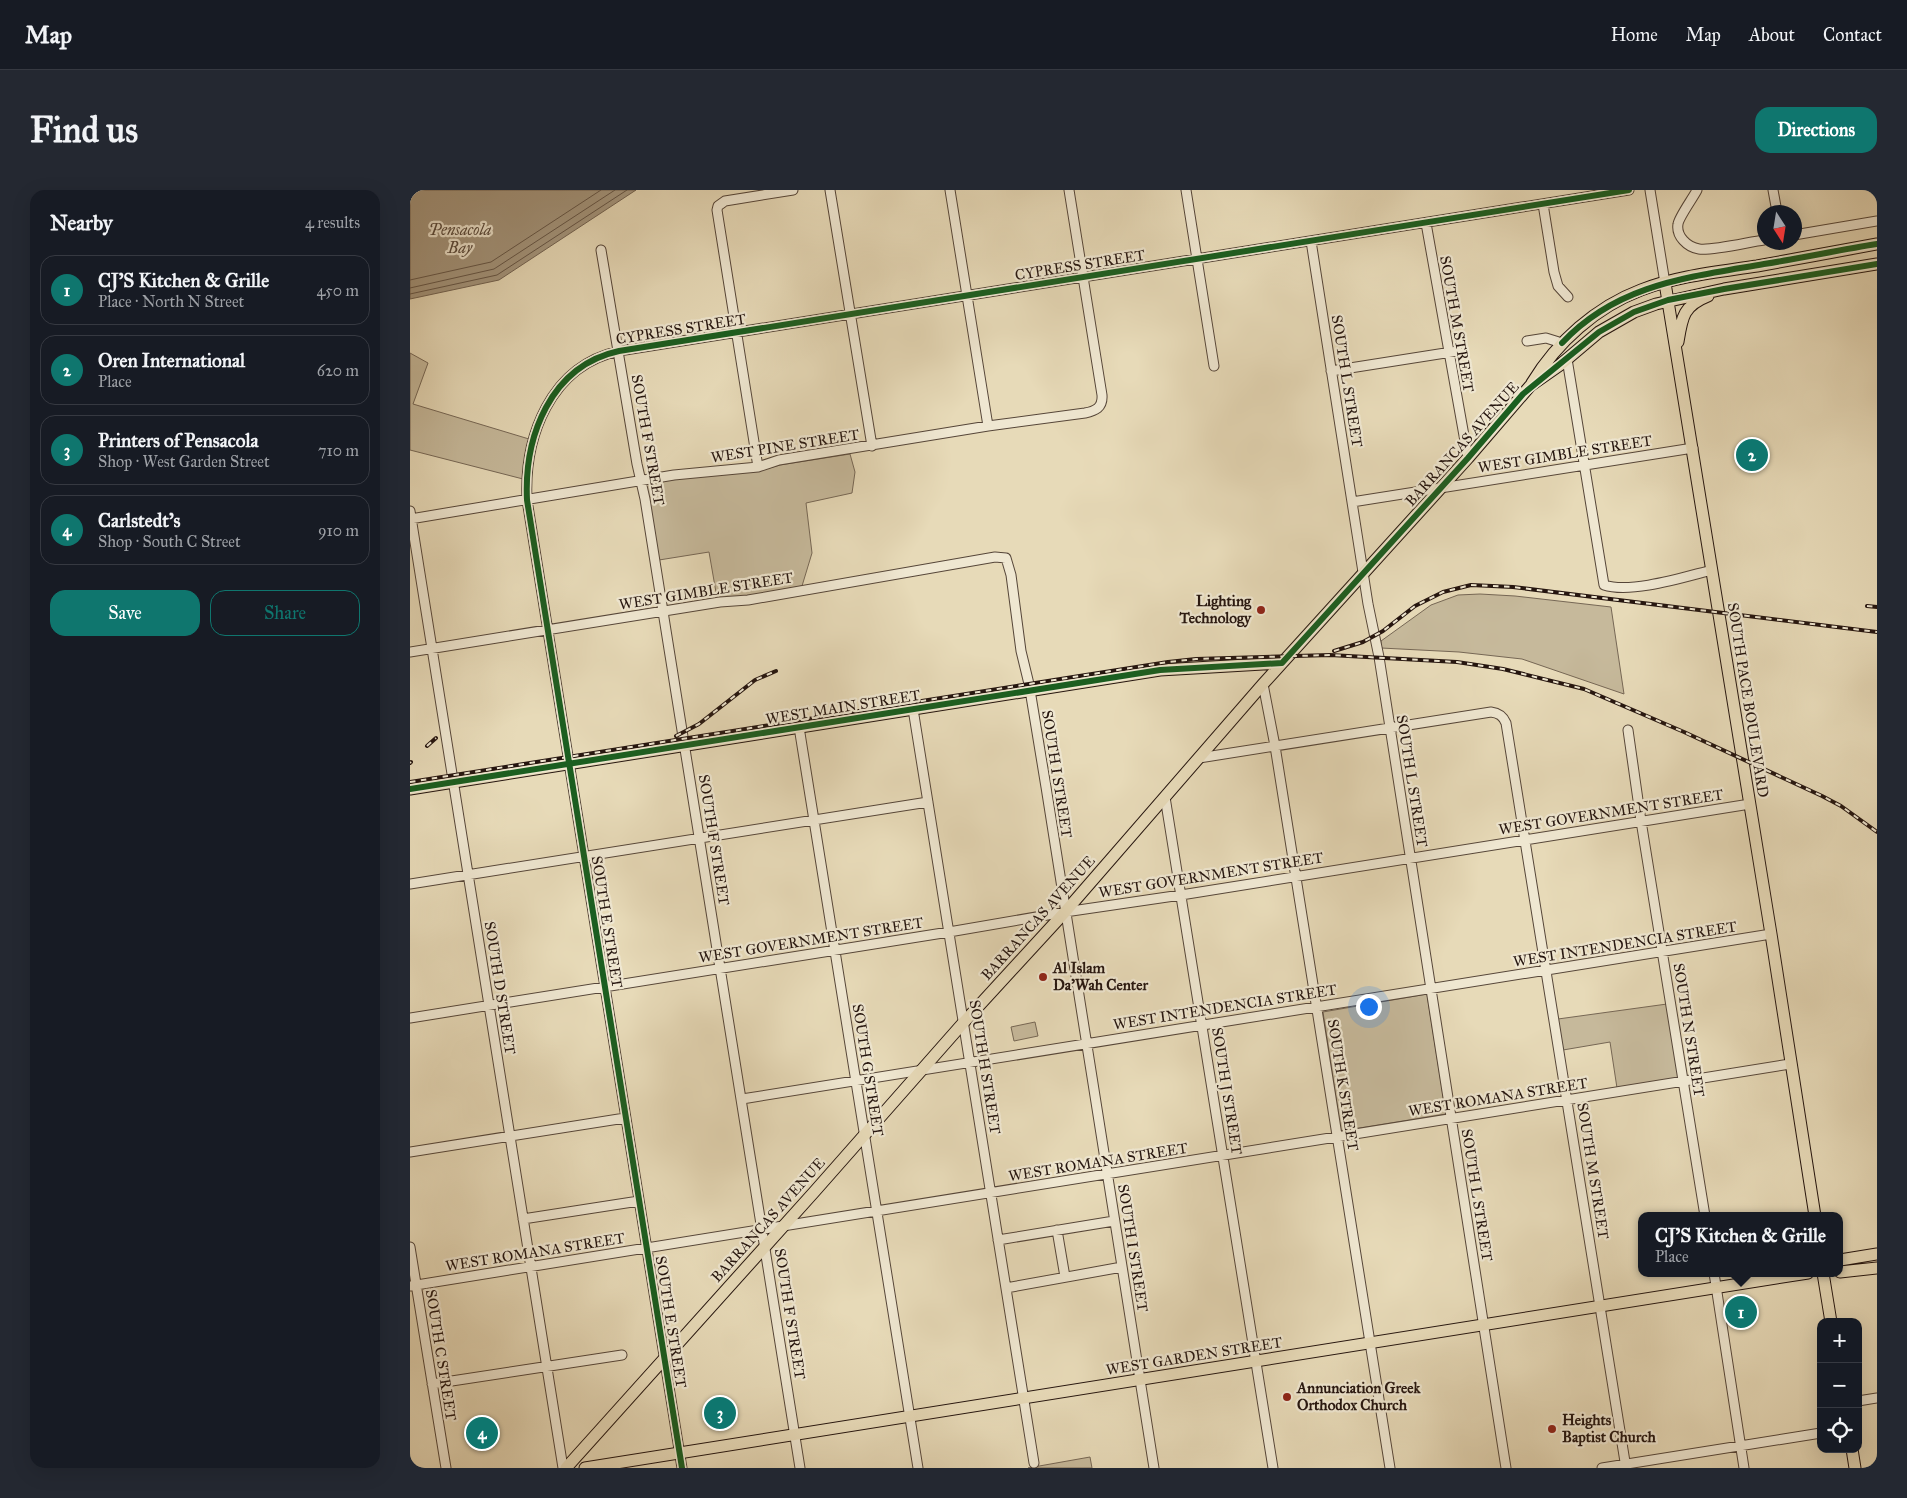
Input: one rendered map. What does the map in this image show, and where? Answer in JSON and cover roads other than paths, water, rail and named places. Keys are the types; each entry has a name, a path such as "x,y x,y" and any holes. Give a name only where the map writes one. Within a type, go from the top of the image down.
{"main road":[{"name":"BARRANCAS AVENUE","path":"564,1468 1065,912 1263,684 1468,458 1530,386 1543,365 1562,344 1597,314 1615,302 1642,290 1665,283 1877,244"},
{"name":"BARRANCAS AVENUE","path":"1530,386 1567,359 1599,332 1615,322 1634,312 1668,300 1877,264"},
{"name":"SOUTH PACE BOULEVARD","path":"1665,283 1772,934 1790,1064 1814,1212"},
{"path":"1677,353 1684,313 1696,301 1724,289"},
{"name":"WEST MAIN STREET","path":"410,789 1174,668 1282,663"},
{"path":"1843,1260 1877,1254"},
{"path":"1843,1272 1877,1268"},
{"name":"WEST GARDEN STREET","path":"585,1468 1783,1277"},
{"path":"1824,1277 1830,1318"},
{"path":"1853,1453 1855,1468"}],"street":[{"path":"758,466 717,210 718,206 725,201 793,190"},
{"path":"830,190 872,446"},
{"path":"950,190 988,426"},
{"path":"1069,190 1083,277"},
{"path":"1186,190 1214,366"},
{"name":"CYPRESS STREET","path":"552,398 567,377 578,368 600,356 618,351 736,334 1630,190"},
{"name":"SOUTH PACE BOULEVARD","path":"1650,190 1665,283"},
{"path":"1697,190 1679,221 1678,230 1685,242 1691,246 1704,249 1757,241"},
{"path":"1773,190 1776,205"},
{"path":"1543,204 1554,272 1558,286 1568,297"},
{"path":"1802,234 1877,221"},
{"name":"SOUTH M STREET","path":"1426,222 1453,351 1468,458"},
{"name":"SOUTH L STREET","path":"1311,241 1506,1468"},
{"name":"SOUTH F STREET","path":"601,250 636,464 641,482 664,612 800,1468"},
{"name":"WEST PINE STREET","path":"410,516 527,500 674,475 758,466 779,460 988,426 1085,413 1098,408 1102,404 1102,396 1083,277"},
{"path":"1527,341 1546,338 1562,344"},
{"path":"1331,371 1453,351"},
{"path":"1567,359 1604,585 1620,588 1638,586 1712,570"},
{"name":"SOUTH E STREET","path":"552,398 536,430 530,451 527,500 682,1468"},
{"name":"WEST GIMBLE STREET","path":"1352,502 1693,448"},
{"name":"SOUTH D STREET","path":"410,516 546,1367 564,1468"},
{"name":"WEST GIMBLE STREET","path":"410,652 720,602 748,600 995,557 1006,558"},
{"name":"SOUTH I STREET","path":"1006,558 1011,575 1021,651 1030,690 1154,1468"},
{"name":"SOUTH K STREET","path":"1263,684 1275,746 1390,1468"},
{"name":"SOUTH H STREET","path":"913,709 1034,1463"},
{"name":"SOUTH M STREET","path":"1389,728 1491,712 1502,716 1506,722 1626,1466"},
{"name":"SOUTH G STREET","path":"799,727 918,1468"},
{"path":"1199,758 1389,728"},
{"name":"SOUTH N STREET","path":"1628,730 1704,1212"},
{"name":"SOUTH J STREET","path":"1165,796 1273,1468"},
{"path":"410,884 928,802"},
{"name":"WEST GOVERNMENT STREET","path":"410,1018 1750,804"},
{"name":"WEST INTENDENCIA STREET","path":"742,1099 1772,934"},
{"name":"WEST ROMANA STREET","path":"413,1285 1790,1064"},
{"path":"410,1152 625,1118"},
{"path":"523,1219 639,1201"},
{"path":"998,1240 1114,1221"},
{"path":"1057,1230 1065,1277"},
{"name":"SOUTH C STREET","path":"410,1247 413,1285 446,1468"},
{"path":"1006,1288 1122,1267"},
{"path":"1715,1277 1744,1468"},
{"path":"432,1384 622,1355"},
{"path":"1862,1400 1877,1398"},
{"path":"1602,1468 1626,1466 1817,1434"}],"water":[{"name":"Pensacola Bay","path":"410,190 636,190 499,280 410,299"}],"railway":[{"path":"1334,651 1363,642 1383,631 1415,606 1443,592 1471,585 1513,587 1877,632"},
{"path":"1867,606 1877,607"},
{"path":"410,782 1168,662 1196,659 1330,655 1457,662 1503,669 1584,689 1684,732 1822,796 1841,806 1877,832"},
{"path":"676,736 699,724 755,680 776,671"},
{"path":"427,746 436,738"}],"place":[{"name":"Oren International","path":"1752,455"},
{"name":"Lighting Technology","path":"1261,610"},
{"name":"Al Islam Da'Wah Center","path":"1043,977"},
{"name":"CJ'S Kitchen & Grille","path":"1741,1312"},
{"name":"Annunciation Greek Orthodox Church","path":"1287,1397"},
{"name":"Printers of Pensacola","path":"720,1413"},
{"name":"Heights Baptist Church","path":"1552,1429"},
{"name":"Carlstedt's","path":"482,1433"}]}
